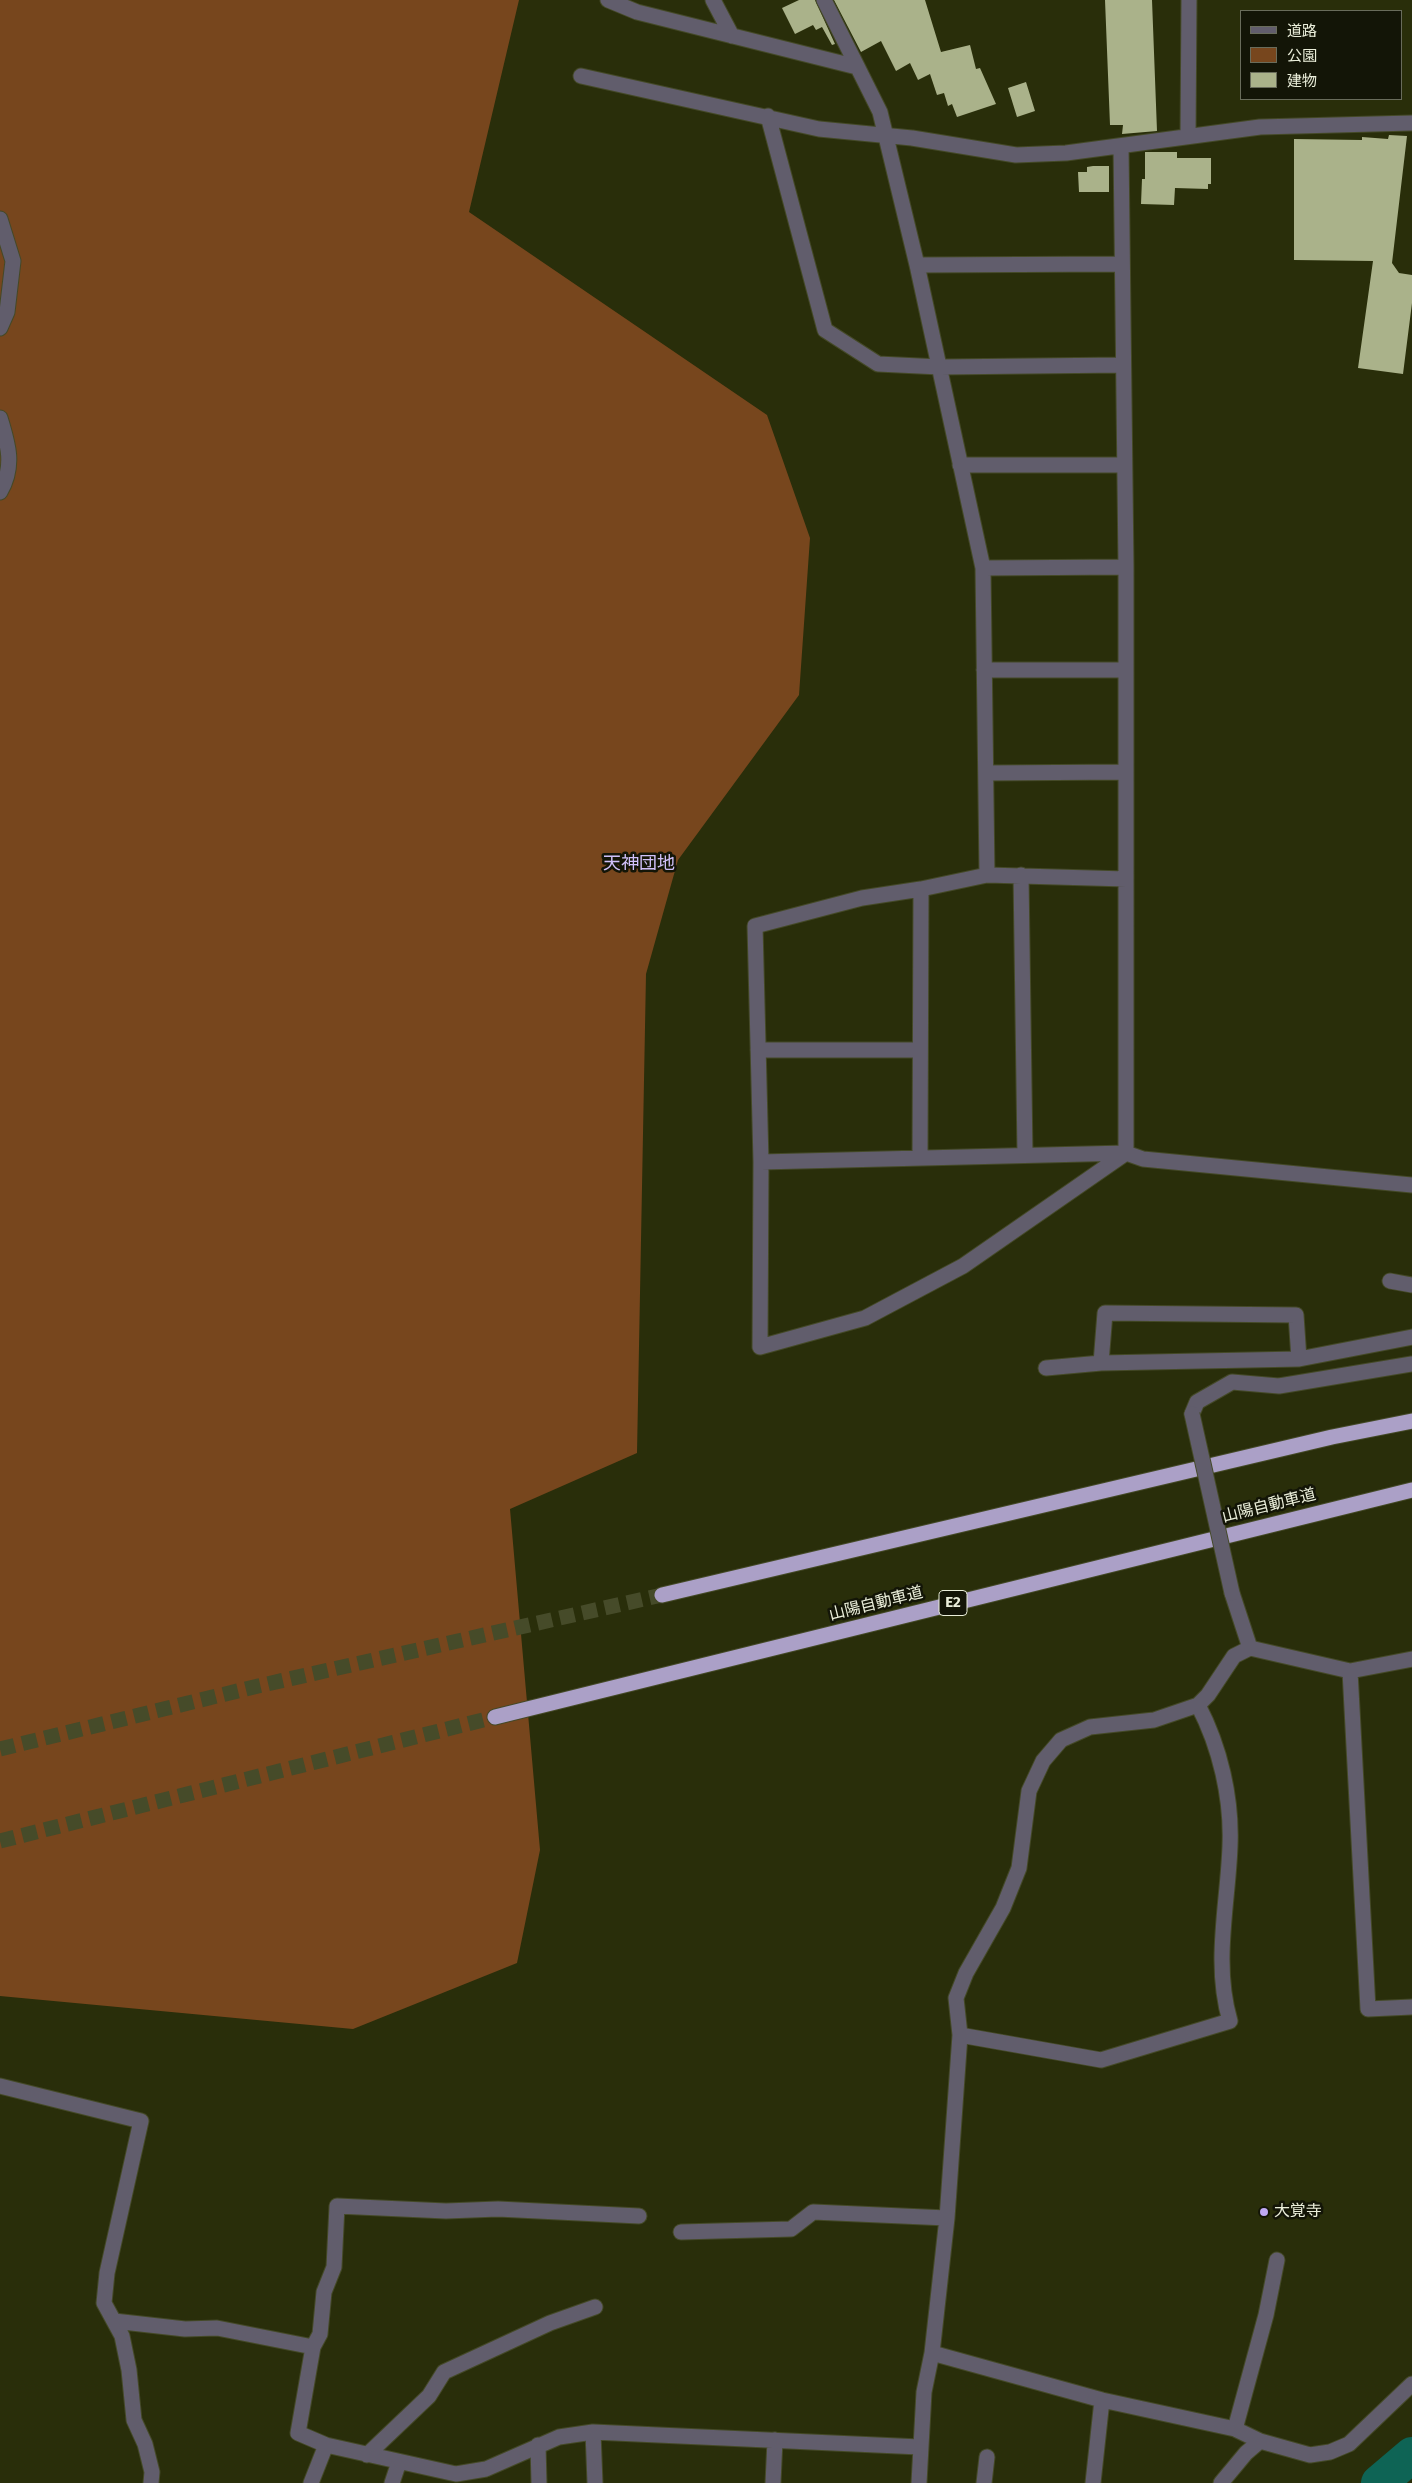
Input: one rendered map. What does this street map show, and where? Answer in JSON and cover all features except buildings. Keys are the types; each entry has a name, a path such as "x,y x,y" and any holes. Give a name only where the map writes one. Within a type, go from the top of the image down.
{"highway":[{"path":"662,1594 1332,1437 1412,1421"},
{"name":"山陽自動車道","path":"495,1717 1412,1490"}],"street":[{"path":"608,0 637,12 857,67"},
{"path":"713,0 732,36"},
{"path":"824,0 880,112 940,366 983,568 987,875"},
{"path":"1188,136 1189,0"},
{"path":"581,76 768,116 819,129 886,136 1016,155 1066,153 1188,136 1287,125 1412,123"},
{"path":"768,116 825,330 878,364 940,366 1122,365"},
{"path":"1121,146 1122,365 1126,567 1126,1153"},
{"path":"0,219 12,261 7,312 0,328"},
{"path":"917,266 1122,264"},
{"path":"0,418 10,451 7,480 0,492"},
{"path":"960,464 1124,465"},
{"path":"983,568 1126,567"},
{"path":"984,670 1126,670"},
{"path":"986,773 1126,772"},
{"path":"1126,879 987,875 921,889 862,898 755,926 761,1162 760,1347 865,1318 963,1266 1126,1153"},
{"path":"1021,875 1025,1155"},
{"path":"920,1158 921,889"},
{"path":"758,1050 920,1050"},
{"path":"761,1162 1126,1153 1143,1159 1412,1185"},
{"path":"1390,1281 1412,1285"},
{"path":"1101,1362 1105,1313 1296,1315 1298,1359"},
{"path":"1046,1368 1101,1362 1298,1359 1412,1337"},
{"path":"1250,1648 1232,1593 1192,1414 1197,1402 1232,1382 1280,1386 1412,1364"},
{"path":"918,2483 924,2392 932,2352 947,2218 960,2036 956,1998 966,1973 1003,1908 1019,1868 1029,1791 1043,1760 1061,1740 1090,1727 1154,1720 1198,1706 1208,1695 1234,1656 1250,1648 1350,1671 1412,1659"},
{"path":"1350,1671 1368,2009 1412,2007"},
{"path":"960,2036 1101,2060 1230,2020 1222,1977 1222,1929 1230,1846 1230,1821 1220,1760 1210,1729 1198,1706"},
{"path":"0,2086 141,2121 107,2273 104,2303 122,2336 129,2370 134,2420 145,2444 152,2472 151,2483"},
{"path":"639,2216 337,2206 334,2267 324,2292 320,2334 313,2347 298,2433 326,2445 456,2474 486,2469 559,2437 593,2432 920,2447"},
{"path":"682,2232 791,2229 813,2212 947,2218"},
{"path":"1235,2429 1266,2316 1277,2260"},
{"path":"367,2455 429,2396 444,2372 550,2323 595,2307"},
{"path":"114,2321 185,2328 216,2328 313,2347"},
{"path":"932,2352 1102,2400 1235,2429 1260,2441 1310,2455 1330,2452 1349,2444 1412,2384"},
{"path":"1093,2483 1102,2400"},
{"path":"593,2432 595,2483"},
{"path":"773,2483 775,2440"},
{"path":"1221,2483 1246,2452 1260,2441"},
{"path":"311,2483 326,2445"},
{"path":"538,2445 539,2483"},
{"path":"984,2483 987,2457"},
{"path":"392,2483 399,2462"}],"green space":[{"path":"0,0 519,0 469,212 767,415 810,538 799,695 678,860 646,974 637,1453 510,1509 540,1850 517,1963 353,2029 0,1996"}],"waterway":[{"path":"1379,2483 1412,2455"}],"tunnel":[{"path":"0,1749 258,1686 662,1595"},
{"path":"0,1841 495,1717"}],"place":[{"name":"大覚寺","path":"1264,2212"}],"district":[{"name":"天神団地","path":"639,864"}]}
